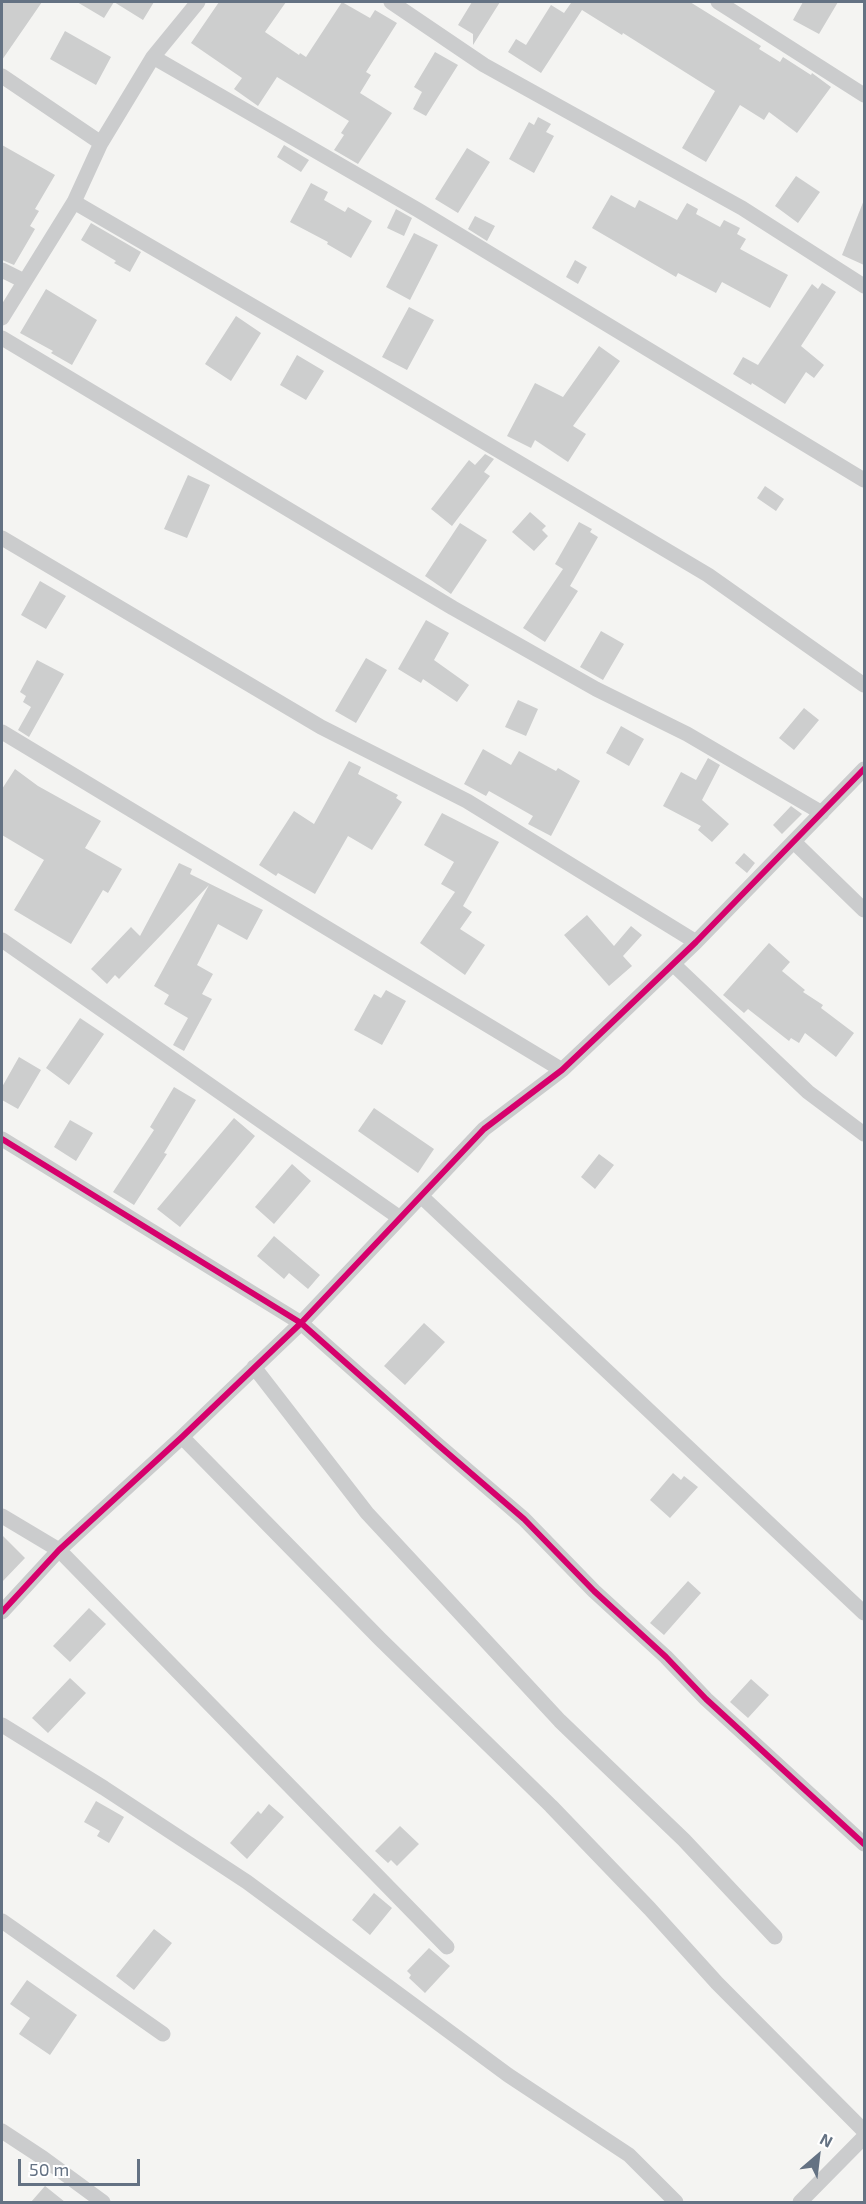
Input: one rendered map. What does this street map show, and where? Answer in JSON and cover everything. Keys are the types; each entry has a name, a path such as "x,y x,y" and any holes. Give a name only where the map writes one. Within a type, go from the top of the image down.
{"street":[{"path":"2,318 74,201 101,143 153,57 197,2"},
{"path":"391,2 484,65 742,208 864,286"},
{"path":"718,2 864,95"},
{"path":"153,57 418,210 864,480"},
{"path":"2,76 101,143"},
{"path":"74,201 708,575 864,685"},
{"path":"2,270 24,281"},
{"path":"2,338 453,608 596,689 687,734 822,813"},
{"path":"2,538 321,727 467,801 696,942"},
{"path":"2,732 562,1070"},
{"path":"2,1612 59,1550 301,1323 484,1129 562,1070 674,964 864,769"},
{"path":"794,842 864,910"},
{"path":"2,940 400,1218"},
{"path":"674,964 808,1092 864,1134"},
{"path":"2,1139 301,1323 524,1519 594,1591 666,1657 706,1699 864,1844"},
{"path":"421,1197 864,1613"},
{"path":"254,1367 367,1513 560,1721 684,1840 775,1936"},
{"path":"182,1437 380,1639 551,1806 717,1983 864,2131"},
{"path":"2,1516 59,1550 447,1947"},
{"path":"2,1725 104,1788 247,1882 508,2075 629,2155 676,2202"},
{"path":"2,1921 163,2034"},
{"path":"2,2131 103,2202"},
{"path":"800,2202 864,2137"}],"building":[{"path":"2,2 42,2 2,60"},
{"path":"77,2 114,2 104,18"},
{"path":"114,2 154,2 143,20"},
{"path":"219,2 286,2 265,32 299,55 300,53 306,57 342,2 370,18 375,10 397,23 366,72 371,75 360,93 392,113 358,164 334,150 344,135 341,133 349,121 277,77 258,106 234,89 242,78 191,43"},
{"path":"472,2 500,2 473,45 473,34 458,25"},
{"path":"568,2 690,2 761,46 759,49 780,62 783,57 811,75 812,73 831,87 797,133 769,112 764,120 740,105 706,162 682,148 715,91 582,10 541,73 508,52 516,39 526,45 551,5 564,13 571,3"},
{"path":"803,2 838,2 819,34 793,20"},
{"path":"65,31 111,57 96,85 50,59"},
{"path":"435,52 458,65 426,116 413,109 422,92 414,87"},
{"path":"538,117 551,124 546,132 554,136 534,173 509,159 529,122 534,125"},
{"path":"2,145 55,175 35,209 39,211 30,226 35,229 14,265 2,260"},
{"path":"284,145 309,160 301,172 277,157"},
{"path":"467,148 490,162 458,213 435,199"},
{"path":"796,176 820,192 798,223 775,206"},
{"path":"311,183 328,192 324,200 345,212 348,207 372,221 351,258 327,244 328,242 290,222"},
{"path":"611,195 635,208 639,200 677,220 687,203 698,209 696,214 720,227 724,220 740,228 737,234 746,239 740,249 788,275 770,308 722,282 716,293 678,273 676,277 592,228"},
{"path":"864,200 864,265 842,255"},
{"path":"396,209 412,218 404,236 387,228"},
{"path":"475,216 495,226 487,241 468,229"},
{"path":"91,223 141,252 130,272 81,240"},
{"path":"414,233 438,245 410,300 386,287"},
{"path":"575,260 587,267 578,284 566,277"},
{"path":"822,283 836,292 801,346 824,365 814,378 806,372 785,404 733,374 743,357 758,365 812,284 818,289"},
{"path":"46,289 97,320 72,365 51,353 53,351 20,333"},
{"path":"409,307 434,320 407,370 382,357"},
{"path":"236,316 261,333 231,381 205,364"},
{"path":"599,346 620,361 573,426 586,434 568,462 535,440 531,448 507,436 535,383 563,397"},
{"path":"297,355 324,371 306,400 280,385"},
{"path":"485,454 494,459 484,472 490,476 452,526 431,509 469,460 475,465"},
{"path":"188,475 210,485 187,538 164,529"},
{"path":"765,486 784,499 776,511 757,498"},
{"path":"530,512 546,526 542,530 548,536 534,551 512,532"},
{"path":"579,522 592,529 590,532 598,537 570,586 578,591 545,642 523,628 563,569 555,564"},
{"path":"460,523 487,540 451,594 425,576"},
{"path":"40,581 66,596 46,629 21,615"},
{"path":"426,620 449,633 434,660 469,685 457,702 423,679 421,683 398,669"},
{"path":"601,631 624,644 603,680 580,667"},
{"path":"366,658 387,670 356,723 335,711"},
{"path":"37,660 64,674 29,737 18,730 31,707 23,702 26,696 20,692"},
{"path":"518,700 538,709 526,736 505,727"},
{"path":"804,708 819,720 794,750 779,738"},
{"path":"621,726 644,739 629,766 606,753"},
{"path":"483,749 511,765 519,751 556,771 558,768 580,781 551,836 528,824 533,816 489,791 486,796 464,784"},
{"path":"708,758 720,765 702,800 729,824 712,842 698,830 701,826 663,806 681,772 696,780"},
{"path":"349,761 361,767 358,774 398,795 396,798 402,802 372,850 348,836 315,894 278,873 276,876 259,865 294,811 314,824"},
{"path":"15,769 38,786 101,821 85,848 122,869 108,893 103,890 71,944 14,910 44,860 2,835 2,789"},
{"path":"791,806 802,814 782,834 773,825"},
{"path":"442,813 499,842 463,906 472,912 460,929 485,945 465,975 420,943 455,892 441,884 454,862 424,845"},
{"path":"744,853 755,863 747,873 735,863"},
{"path":"179,863 192,869 190,874 263,910 247,940 218,924 197,965 213,974 202,994 212,999 184,1051 173,1045 188,1018 164,1004 169,995 154,986 209,885 119,979 115,975 107,984 91,969 131,927 140,936"},
{"path":"587,915 614,946 631,926 642,935 623,956 632,966 609,986 564,935"},
{"path":"769,943 790,962 782,971 805,990 803,992 823,1005 821,1008 854,1033 836,1057 805,1033 799,1043 791,1038 789,1041 748,1009 744,1013 723,995"},
{"path":"386,990 406,1001 382,1045 354,1030 374,994 381,998"},
{"path":"80,1018 104,1034 69,1085 46,1068"},
{"path":"19,1057 41,1070 18,1109 2,1100 2,1087"},
{"path":"174,1087 196,1100 164,1153 167,1154 134,1205 113,1192 154,1130 150,1127"},
{"path":"374,1108 434,1149 418,1173 358,1131"},
{"path":"234,1118 255,1136 180,1227 157,1209"},
{"path":"70,1120 93,1133 76,1161 54,1147"},
{"path":"599,1154 614,1165 595,1189 581,1177"},
{"path":"292,1164 311,1181 274,1224 255,1207"},
{"path":"274,1236 320,1275 308,1289 289,1273 284,1279 257,1256"},
{"path":"424,1323 445,1342 405,1385 384,1366"},
{"path":"673,1473 681,1480 684,1476 698,1487 670,1518 650,1500"},
{"path":"2,1535 25,1558 2,1582"},
{"path":"688,1581 701,1593 664,1635 650,1623"},
{"path":"89,1608 106,1624 70,1662 53,1646"},
{"path":"70,1678 86,1693 48,1733 32,1718"},
{"path":"751,1679 769,1695 748,1718 730,1702"},
{"path":"96,1801 124,1817 109,1843 97,1836 100,1831 84,1822"},
{"path":"269,1804 284,1817 247,1859 230,1843 258,1811 261,1814"},
{"path":"400,1826 419,1844 397,1866 391,1860 388,1863 375,1851"},
{"path":"374,1893 392,1908 370,1935 352,1920"},
{"path":"154,1929 172,1943 134,1990 116,1976"},
{"path":"429,1948 450,1966 425,1993 409,1978 411,1975 407,1971"},
{"path":"27,1980 77,2015 50,2055 19,2034 30,2018 10,2004"},
{"path":"45,2186 65,2202 31,2202"}],"cycle path":[{"path":"2,1612 59,1550 301,1323 484,1129 562,1070 696,942 864,769"},
{"path":"2,1139 301,1323 524,1519 594,1591 666,1657 706,1699 864,1844"}]}
